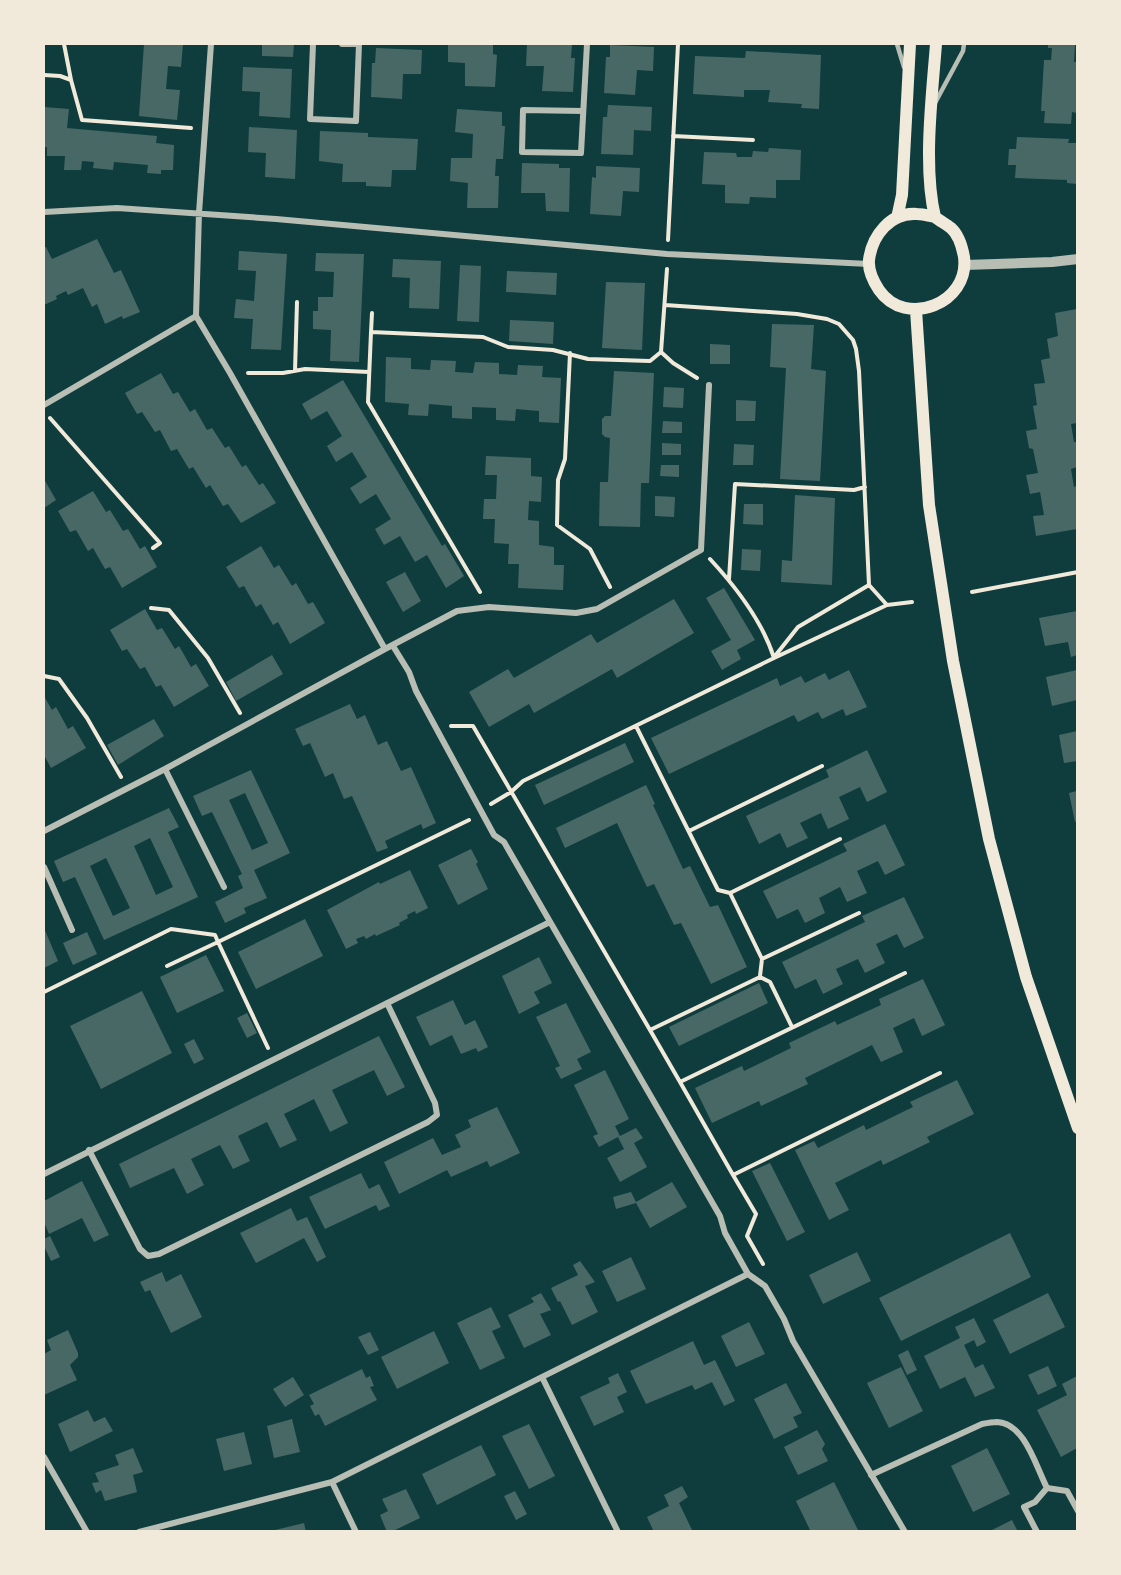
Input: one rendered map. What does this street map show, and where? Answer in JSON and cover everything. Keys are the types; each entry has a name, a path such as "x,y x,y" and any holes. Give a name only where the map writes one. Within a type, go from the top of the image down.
{"main road":[{"path":"897,218 902,195 910,44"},
{"path":"935,218 930,196 931,111 936,44"},
{"path":"916,213 935,218 952,229 962,245 965,265 960,282 949,297 934,307 916,310 898,306 883,296 873,281 869,264 872,245 881,229 897,218 916,213"},
{"path":"916,310 929,505 952,661 989,840 1010,920 1026,977 1077,1128"}],"street":[{"path":"211,44 199,213 196,316 385,650"},
{"path":"313,44 310,119 356,121 359,44 342,44"},
{"path":"583,111 523,110 522,152 581,153 587,44"},
{"path":"44,212 117,208 199,213 667,254 869,264"},
{"path":"965,265 1077,259"},
{"path":"44,405 196,316"},
{"path":"44,831 165,769 457,611 489,607 576,613 597,609 701,550 709,385"},
{"path":"393,646 409,672 416,691 494,835 504,842 720,1216 725,1233 748,1274 765,1286 784,1319 793,1341 905,1532"},
{"path":"165,769 224,887"},
{"path":"44,867 72,930"},
{"path":"44,1174 550,922"},
{"path":"89,1150 140,1249 148,1256 170,1249 428,1122 437,1115 435,1103 387,1003"},
{"path":"139,1532 332,1482 748,1274"},
{"path":"542,1377 618,1532"},
{"path":"871,1475 982,1424 997,1422 1014,1427 1047,1488"},
{"path":"44,1457 87,1532"},
{"path":"332,1482 356,1532"},
{"path":"1047,1488 1067,1491 1077,1511"},
{"path":"1037,1532 1024,1507 1035,1502 1047,1488"}],"lane":[{"path":"897,44 907,75"},
{"path":"931,111 963,51 964,44"}],"path":[{"path":"64,44 82,120 205,129"},
{"path":"371,332 483,337 508,347 553,350 588,359 650,361 661,352 678,44"},
{"path":"44,75 60,76 71,80"},
{"path":"673,136 753,140"},
{"path":"295,371 297,302"},
{"path":"665,305 814,316 839,324 848,331 856,349 869,585 887,604"},
{"path":"372,313 368,402 489,607"},
{"path":"661,352 688,374 709,385"},
{"path":"570,353 565,459 558,480 557,525 590,549 616,598"},
{"path":"230,373 283,373 305,369 369,372"},
{"path":"44,411 160,543 153,548"},
{"path":"729,579 735,484 854,490 865,487"},
{"path":"701,550 729,579 767,637 774,658"},
{"path":"972,592 1077,572"},
{"path":"774,658 798,627 869,585"},
{"path":"166,966 469,820 480,810 511,792 523,781 774,658 887,604 912,602"},
{"path":"151,608 169,610 208,658 247,724"},
{"path":"44,676 59,679 87,718 128,788"},
{"path":"438,731 447,726 473,726 756,1214 747,1236 763,1264"},
{"path":"636,726 718,890 730,892 840,839"},
{"path":"688,831 822,766"},
{"path":"730,892 762,959 760,976"},
{"path":"762,959 859,913"},
{"path":"44,992 171,929 215,935 274,1059"},
{"path":"680,1082 905,973"},
{"path":"650,1030 760,976"},
{"path":"760,976 770,982 792,1027"},
{"path":"733,1175 940,1073"}],"building":[{"path":"144,44 183,44 181,67 168,66 166,89 180,90 177,120 139,116"},
{"path":"262,44 294,44 293,57 262,56"},
{"path":"448,44 493,44 493,54 497,55 495,87 465,86 465,63 448,62"},
{"path":"527,44 572,44 571,58 575,58 573,92 542,91 544,66 526,66"},
{"path":"1048,44 1075,44 1077,113 1072,112 1071,124 1044,123 1045,111 1041,111 1044,60 1051,60 1052,48 1048,48"},
{"path":"610,45 654,47 653,71 637,70 635,95 604,93 606,57 610,57"},
{"path":"376,48 422,50 421,74 403,74 402,99 371,97 372,63 375,63"},
{"path":"746,51 821,55 819,109 801,108 802,104 768,102 770,90 744,90 744,97 693,94 695,56 745,58"},
{"path":"243,67 292,69 290,118 259,116 260,92 242,91"},
{"path":"608,105 652,107 651,131 634,130 633,155 601,154 603,117 607,117"},
{"path":"44,107 69,109 67,128 157,136 156,143 174,145 173,170 161,170 161,174 147,173 148,165 114,162 113,170 93,168 94,162 82,161 81,170 64,170 65,156 47,156 47,147 44,147"},
{"path":"457,109 502,112 502,126 505,126 503,159 496,159 495,176 499,176 498,208 467,208 468,183 450,181 451,158 472,158 473,134 455,132"},
{"path":"249,127 297,130 295,179 265,177 266,153 248,152"},
{"path":"320,131 368,133 368,137 418,139 416,170 392,170 391,187 366,186 366,182 342,182 343,164 319,161"},
{"path":"1017,137 1069,139 1068,143 1077,143 1077,184 1067,183 1067,180 1015,178 1016,165 1008,165 1009,149 1016,149"},
{"path":"769,148 801,150 800,180 776,180 776,198 750,197 749,204 725,203 725,185 702,184 704,152 736,153 737,157 752,157 753,151 768,152"},
{"path":"522,163 559,164 559,168 570,168 569,212 546,211 545,193 521,193"},
{"path":"596,166 640,168 639,192 623,191 621,216 590,214 592,177 596,178"},
{"path":"97,239 114,273 121,270 140,312 123,319 122,316 105,324 97,304 92,307 83,288 68,295 66,291 56,296 57,299 44,305 44,248 46,247 52,259"},
{"path":"239,251 287,254 281,350 251,349 253,319 234,318 236,299 254,301 256,271 238,270"},
{"path":"316,253 364,254 359,362 330,361 331,330 313,329 313,311 318,311 318,297 333,297 334,272 315,271"},
{"path":"393,259 441,261 439,309 409,308 410,278 392,277"},
{"path":"460,265 481,266 479,322 457,321"},
{"path":"507,271 557,273 556,295 506,292"},
{"path":"606,282 645,283 642,350 602,348"},
{"path":"1077,309 1077,423 1071,424 1074,442 1077,442 1077,467 1071,469 1074,487 1077,486 1077,529 1036,536 1033,516 1044,515 1040,492 1030,494 1026,475 1038,473 1026,431 1037,429 1033,406 1037,405 1034,384 1045,383 1041,360 1050,358 1047,339 1058,336 1055,313"},
{"path":"510,320 554,322 553,344 509,341"},
{"path":"772,324 814,325 811,369 826,371 820,481 780,479 786,368 770,367"},
{"path":"710,344 730,345 730,364 710,364"},
{"path":"386,357 411,358 411,369 430,370 431,360 456,361 455,372 473,373 475,362 499,363 499,374 517,375 518,365 543,366 542,377 561,378 559,423 539,422 539,411 516,409 515,421 496,420 496,408 472,407 472,419 452,418 452,406 429,404 428,416 408,415 409,404 385,402"},
{"path":"614,371 654,373 649,483 641,483 640,527 599,526 600,482 608,482 610,438 602,434 602,419 605,416 611,416"},
{"path":"161,373 173,394 178,392 190,412 195,409 207,430 212,428 225,448 229,446 242,467 246,465 259,485 263,483 276,503 241,523 228,504 223,506 210,485 206,488 193,467 189,469 177,449 171,451 160,430 155,432 142,412 137,414 125,393"},
{"path":"343,380 442,546 445,544 464,576 446,588 427,555 415,562 400,536 384,545 375,529 391,519 376,494 360,504 350,488 367,477 352,452 336,462 327,446 342,436 327,411 311,420 302,404"},
{"path":"664,387 684,388 683,408 663,407"},
{"path":"736,400 756,401 755,421 736,421"},
{"path":"663,421 682,422 682,433 662,433"},
{"path":"662,443 681,444 681,455 662,455"},
{"path":"734,444 754,445 753,465 733,465"},
{"path":"486,456 531,458 531,476 542,477 541,502 529,501 528,520 539,521 539,545 554,547 554,565 564,565 563,590 518,588 519,564 508,564 509,544 494,543 495,519 483,519 484,499 496,499 497,475 485,475"},
{"path":"661,465 679,465 679,477 660,476"},
{"path":"44,479 56,500 44,508"},
{"path":"93,491 106,512 110,510 123,531 128,529 140,549 145,546 157,567 122,588 110,567 105,569 93,548 88,551 76,530 70,532 58,511"},
{"path":"795,495 835,498 832,585 781,582 782,560 792,561"},
{"path":"655,496 675,497 674,517 655,516"},
{"path":"744,504 763,504 763,525 743,524"},
{"path":"261,546 274,568 279,565 292,586 296,583 308,604 313,602 325,623 290,644 278,622 273,625 261,604 256,607 244,586 239,588 226,567"},
{"path":"742,549 761,550 760,571 741,570"},
{"path":"405,572 421,601 403,612 386,582"},
{"path":"724,588 755,640 737,650 741,659 722,670 711,651 731,640 706,598"},
{"path":"674,599 694,633 617,678 612,669 534,713 529,704 489,727 469,692 508,669 514,678 591,634 597,643"},
{"path":"145,609 157,630 162,628 175,649 179,646 191,667 196,664 209,686 174,707 161,685 156,687 145,667 140,669 127,649 122,651 110,630"},
{"path":"1077,611 1077,655 1071,657 1068,642 1045,646 1039,618"},
{"path":"272,655 283,674 236,701 226,682"},
{"path":"849,670 867,707 846,716 843,709 822,719 818,712 798,722 794,715 669,774 651,738 777,678 780,686 801,676 805,683 825,673 829,680"},
{"path":"1077,670 1077,700 1052,706 1046,677"},
{"path":"44,696 52,710 56,707 68,729 73,726 86,748 51,768 44,755"},
{"path":"350,704 357,719 365,715 378,745 387,741 401,771 411,767 436,823 423,829 421,824 385,841 388,848 377,852 352,796 344,799 333,773 325,777 310,743 303,746 295,729"},
{"path":"154,719 164,736 118,765 107,745"},
{"path":"1077,731 1077,761 1064,763 1059,735"},
{"path":"625,743 634,762 544,805 535,785"},
{"path":"867,750 887,792 867,802 860,787 839,797 849,819 828,829 821,813 800,823 808,838 787,848 780,833 759,844 746,816 829,777 826,770"},
{"path":"251,770 290,853 254,870 267,898 244,908 246,913 225,923 215,902 243,888 238,876 242,874 212,812 202,816 193,796","holes":["245,793 268,843 252,850 229,800"]},
{"path":"646,785 683,869 690,866 710,907 718,905 747,967 711,984 681,923 674,925 654,884 647,887 617,823 565,848 556,828"},
{"path":"1077,791 1077,821 1075,822 1069,793"},
{"path":"169,808 179,827 168,832 198,897 104,940 75,877 63,882 54,861","holes":["150,838 173,887 156,895 134,846","106,858 130,908 113,916 90,866"]},
{"path":"885,824 905,865 885,875 878,861 857,871 867,893 847,902 840,887 819,898 825,913 805,923 798,909 777,919 763,891 847,851 843,844"},
{"path":"471,849 488,889 458,905 438,865"},
{"path":"410,870 428,908 416,914 415,911 407,915 408,918 399,923 400,925 376,936 375,934 366,939 364,936 356,939 358,943 346,949 327,910 379,882 380,884"},
{"path":"904,897 924,938 904,948 897,934 876,944 885,963 865,973 858,959 836,969 843,984 823,994 816,979 795,989 782,962 865,922 862,916"},
{"path":"305,919 323,956 256,989 238,952"},
{"path":"44,928 58,961 44,968"},
{"path":"87,932 97,954 73,965 63,943"},
{"path":"206,955 224,991 177,1013 160,977"},
{"path":"539,957 552,983 534,992 540,1003 519,1014 502,976"},
{"path":"923,979 945,1025 922,1036 914,1018 893,1028 903,1052 881,1062 872,1045 805,1078 808,1084 761,1106 759,1101 712,1123 695,1088 742,1066 744,1071 791,1048 789,1043 835,1021 837,1025 881,1005 879,999"},
{"path":"759,983 768,1003 679,1046 669,1027"},
{"path":"142,991 172,1053 101,1089 70,1026"},
{"path":"453,1000 465,1025 475,1020 488,1047 478,1052 476,1048 461,1054 452,1035 430,1046 416,1017"},
{"path":"566,1003 591,1052 577,1059 582,1069 561,1079 555,1068 560,1066 536,1017"},
{"path":"247,1013 257,1033 247,1038 237,1018"},
{"path":"379,1036 405,1087 387,1096 374,1070 332,1090 348,1123 330,1132 314,1099 284,1114 297,1140 280,1148 267,1122 238,1136 250,1161 233,1169 220,1145 191,1159 204,1185 187,1194 174,1168 130,1188 119,1164"},
{"path":"194,1039 204,1059 194,1064 184,1044"},
{"path":"605,1070 629,1119 615,1126 620,1136 636,1128 643,1138 634,1143 647,1167 620,1182 607,1158 624,1149 618,1137 599,1147 593,1136 598,1134 574,1085"},
{"path":"957,1080 974,1114 927,1137 930,1142 883,1165 881,1160 835,1183 849,1210 829,1220 795,1150 814,1141 818,1148 864,1125 866,1130 913,1107 910,1102"},
{"path":"497,1107 520,1153 490,1167 487,1161 451,1177 447,1170 399,1194 384,1162 433,1138 442,1155 461,1147 455,1135 471,1127 468,1120"},
{"path":"770,1163 805,1232 787,1241 752,1171"},
{"path":"361,1173 369,1189 379,1184 390,1206 379,1211 376,1205 325,1229 309,1197"},
{"path":"82,1181 109,1235 94,1242 82,1218 49,1234 44,1222 44,1201"},
{"path":"672,1182 687,1207 650,1228 636,1203 616,1209 613,1197 631,1192 636,1202"},
{"path":"291,1208 297,1221 307,1217 326,1257 317,1262 304,1238 256,1263 240,1233"},
{"path":"1010,1233 1031,1277 901,1341 879,1298"},
{"path":"50,1236 60,1257 51,1261 44,1246 44,1239"},
{"path":"857,1252 871,1281 823,1304 809,1275"},
{"path":"631,1257 646,1289 617,1302 602,1271"},
{"path":"580,1261 595,1282 585,1286 598,1312 572,1325 551,1288 578,1275 573,1265"},
{"path":"162,1272 166,1282 181,1274 202,1317 171,1333 150,1290 145,1292 140,1282"},
{"path":"541,1293 551,1310 540,1314 551,1335 524,1348 508,1315 534,1302 531,1298"},
{"path":"1048,1293 1065,1327 1010,1354 993,1320"},
{"path":"491,1307 501,1327 492,1331 505,1358 480,1370 457,1323"},
{"path":"974,1318 986,1342 977,1347 974,1340 964,1345 975,1368 983,1364 995,1388 975,1397 965,1377 940,1389 924,1356 960,1338 955,1327"},
{"path":"749,1322 765,1354 736,1367 721,1336"},
{"path":"68,1330 78,1353 78,1357 70,1365 77,1380 44,1395 44,1354 51,1350 47,1340"},
{"path":"434,1331 449,1363 397,1389 381,1357"},
{"path":"370,1332 379,1350 368,1355 358,1337"},
{"path":"693,1341 704,1365 715,1360 735,1401 724,1406 712,1382 695,1390 692,1385 646,1404 630,1371"},
{"path":"908,1350 917,1370 907,1375 898,1355"},
{"path":"1048,1366 1057,1386 1038,1395 1028,1375"},
{"path":"901,1367 923,1411 889,1428 867,1383"},
{"path":"362,1369 366,1378 370,1376 374,1386 370,1387 377,1400 325,1426 319,1414 315,1416 310,1406 314,1404 309,1395"},
{"path":"618,1373 627,1392 617,1397 624,1412 594,1426 580,1397 610,1383 608,1378"},
{"path":"1077,1376 1077,1448 1061,1457 1037,1410 1067,1395 1062,1384"},
{"path":"293,1377 304,1395 285,1407 273,1389"},
{"path":"786,1383 802,1413 793,1417 798,1427 774,1439 754,1399"},
{"path":"88,1410 94,1422 105,1417 113,1431 70,1452 58,1424"},
{"path":"292,1419 300,1452 274,1458 267,1426"},
{"path":"529,1424 555,1476 529,1489 502,1436"},
{"path":"817,1430 825,1444 822,1449 828,1461 798,1475 784,1447"},
{"path":"244,1432 252,1464 224,1471 216,1439"},
{"path":"481,1445 496,1475 437,1505 422,1474"},
{"path":"133,1448 143,1472 133,1475 137,1492 105,1501 101,1490 96,1493 92,1483 99,1482 95,1473 119,1465 115,1455"},
{"path":"987,1448 1010,1494 973,1512 951,1466"},
{"path":"834,1482 859,1532 811,1532 796,1501"},
{"path":"682,1486 688,1497 679,1503 693,1532 654,1532 647,1517 669,1506 664,1495"},
{"path":"406,1489 420,1518 387,1532 380,1515 388,1511 382,1499"},
{"path":"515,1491 527,1514 516,1520 504,1496"},
{"path":"1012,1520 1018,1532 988,1532"},
{"path":"304,1523 306,1532 271,1532 271,1531"}]}
